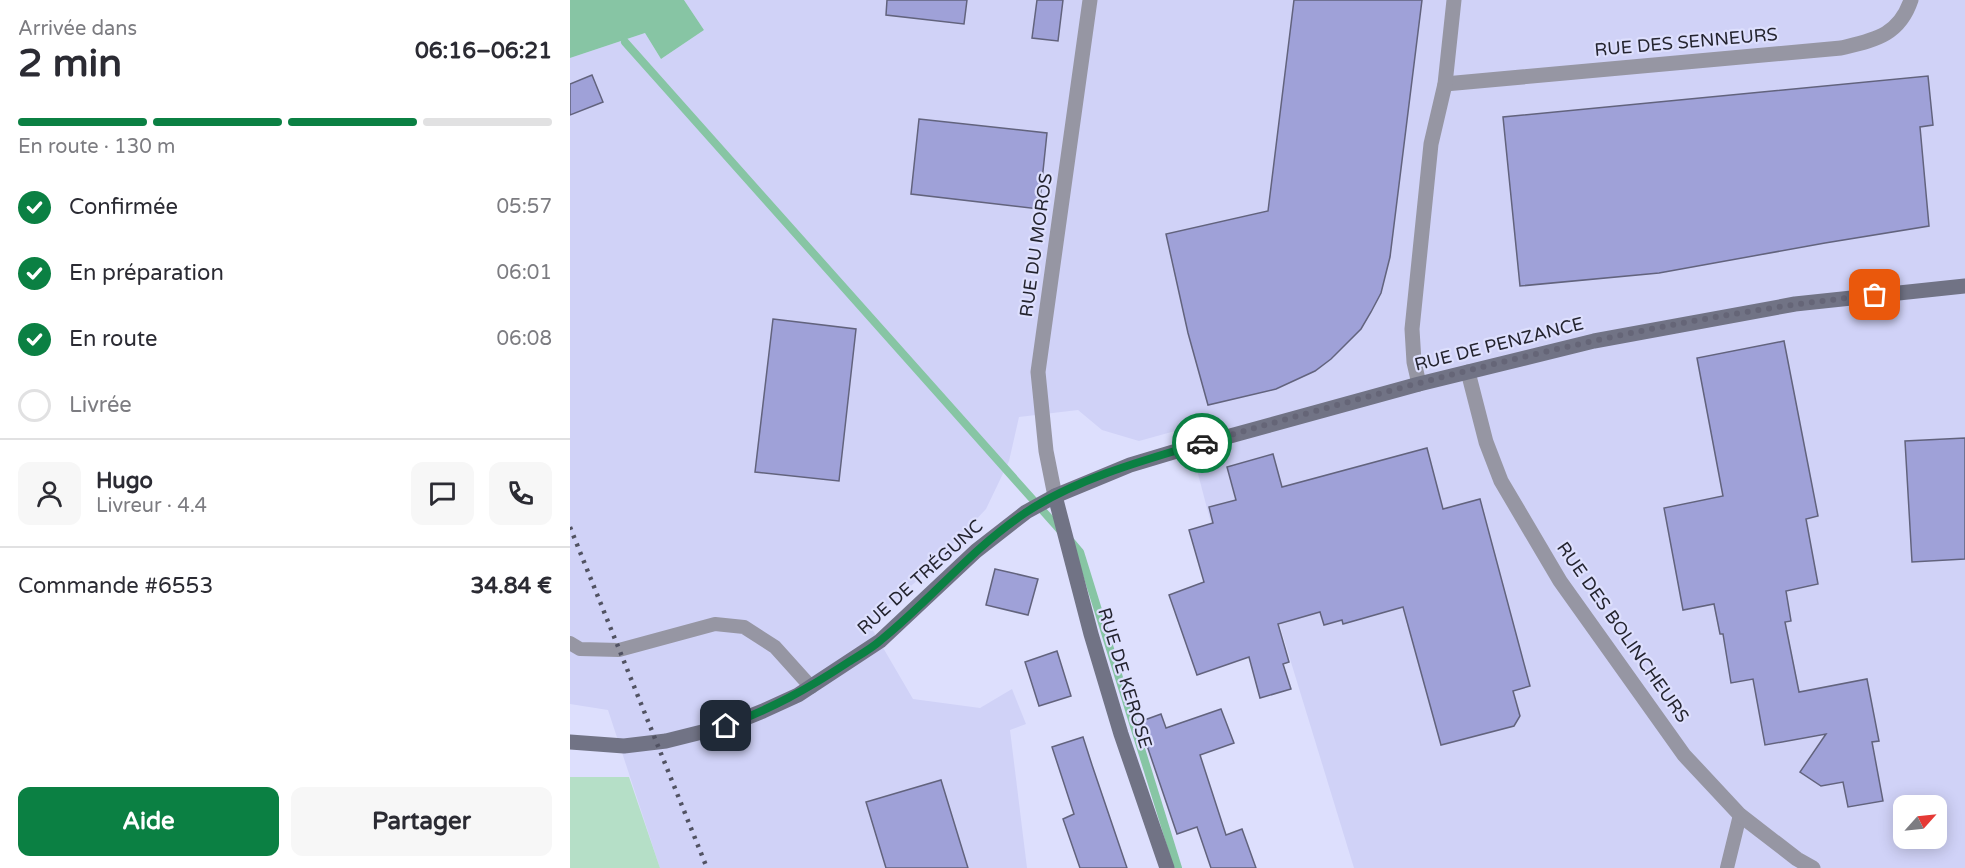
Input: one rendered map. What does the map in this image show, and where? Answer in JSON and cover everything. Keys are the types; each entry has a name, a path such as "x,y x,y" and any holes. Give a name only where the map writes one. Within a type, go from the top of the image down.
{"main road":[{"name":"RUE DE PENZANCE","path":"1055,496 1130,465 1178,450 1419,384 1594,341 1719,317 1854,297 1965,286"},
{"name":"RUE DE TRÉGUNC","path":"570,742 624,746 666,741 726,726 811,687 880,641 992,538 1026,512 1055,496"},
{"name":"RUE DE KEROSE","path":"1055,496 1094,645 1121,734 1167,868"}],"street":[{"name":"RUE DU MOROS","path":"1055,496 1046,451 1038,372 1090,0"},
{"path":"1419,384 1414,362 1412,329 1431,144 1444,84 1454,0"},
{"name":"RUE DES SENNEURS","path":"1444,84 1841,48 1869,41 1888,33 1899,25 1911,0"},
{"name":"RUE DES BOLINCHEURS","path":"1468,372 1486,442 1501,481 1560,581 1684,755 1740,815 1797,860 1813,868"}],"lane":[{"path":"570,643 580,649 619,650 715,624 744,627 775,647 811,687"},
{"path":"1727,868 1740,815"}],"shaded area":[{"path":"570,0 684,0 704,30 661,59 645,33 570,58"},
{"path":"684,0 1965,0 1965,868 1354,868 1279,623 1240,634 1186,428 1139,441 1102,430 1078,410 1019,417 1009,461 986,509 925,574 868,622 913,699 980,708 1012,689 1026,724 1010,730 1027,868 660,868 608,710 570,704 570,58 645,33 661,59 704,30"},
{"path":"570,777 629,777 660,868 570,868"}],"building":[{"path":"887,0 967,0 964,24 886,15"},
{"path":"1037,0 1063,0 1058,41 1032,38"},
{"path":"1294,0 1422,0 1390,257 1381,293 1371,312 1361,329 1331,359 1315,371 1276,389 1208,405 1188,333 1166,234 1268,211"},
{"path":"592,75 603,102 570,115 570,84"},
{"path":"1928,76 1933,125 1920,127 1929,226 1659,273 1520,286 1503,117"},
{"path":"919,119 1047,133 1039,209 911,194"},
{"path":"773,319 856,329 839,481 755,472"},
{"path":"1784,341 1818,516 1806,519 1818,584 1786,591 1791,621 1785,622 1799,692 1867,679 1879,741 1872,742 1883,801 1848,807 1843,782 1821,786 1800,772 1826,734 1765,745 1753,679 1731,683 1723,634 1720,634 1714,604 1683,610 1664,508 1723,496 1697,358"},
{"path":"1965,438 1965,559 1912,562 1905,441"},
{"path":"1427,448 1443,509 1480,499 1530,686 1513,691 1520,716 1514,726 1441,745 1403,607 1343,624 1342,620 1324,625 1320,612 1278,624 1289,662 1283,664 1291,689 1260,698 1249,657 1197,675 1169,595 1204,582 1189,530 1213,523 1209,507 1236,500 1227,467 1273,454 1282,487"},
{"path":"995,569 1038,579 1028,615 986,605"},
{"path":"1057,651 1071,696 1039,706 1025,662"},
{"path":"1221,709 1234,743 1200,755 1226,835 1242,829 1256,868 1211,868 1197,827 1177,834 1139,722 1161,714 1166,728"},
{"path":"1083,737 1127,868 1080,868 1063,819 1074,814 1052,747"},
{"path":"941,780 968,868 886,868 866,802"}],"waterway":[{"path":"625,42 1060,530"},
{"path":"1069,539 1080,552 1178,868"}],"railway":[{"path":"570,527 707,868"}],"way so far":[{"path":"1202,443 1419,384 1594,341 1795,304 1875,295"}],"route":[{"path":"726,726 811,687 880,641 976,551 1026,512 1093,479 1202,443"}]}
